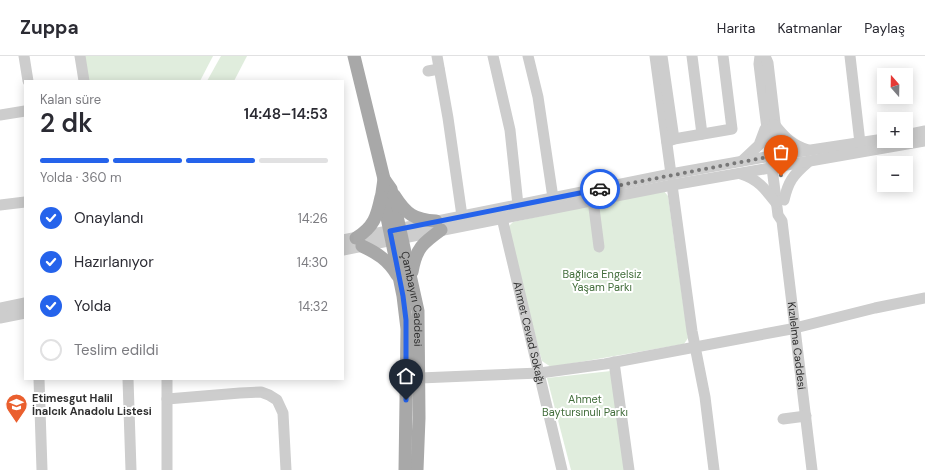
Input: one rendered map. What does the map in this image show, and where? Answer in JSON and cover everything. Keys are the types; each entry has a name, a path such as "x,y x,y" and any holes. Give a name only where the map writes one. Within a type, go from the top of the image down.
{"main road":[{"name":"Çambayırı Caddesi","path":"354,56 386,187 406,278 418,311 420,378 417,470"},
{"path":"386,187 413,217 438,225 414,258 406,278 386,260 359,242 374,221 386,187"},
{"name":"Çambayırı Caddesi","path":"404,470 407,329 406,278"}],"street":[{"path":"24,56 28,80"},
{"path":"80,56 84,80"},
{"path":"437,56 462,216"},
{"path":"493,56 510,130 518,205"},
{"path":"528,56 538,97 553,198"},
{"path":"655,56 670,140"},
{"path":"662,56 670,140 671,180 692,331 705,397 714,470"},
{"path":"692,56 702,134"},
{"path":"670,140 732,129 723,56"},
{"name":"Kızılelma Caddesi","path":"760,56 759,64 771,124 780,202 778,214 782,220 812,470"},
{"name":"Kızılelma Caddesi","path":"765,56 768,63 771,124"},
{"path":"850,56 860,143"},
{"path":"428,71 439,69"},
{"path":"0,115 24,111"},
{"path":"742,161 759,145 771,124 789,142 799,147 808,156"},
{"path":"913,134 925,131"},
{"path":"438,225 462,216 553,198 671,180 741,173 776,167 808,156 877,140"},
{"path":"344,250 359,242 438,225 502,218 592,200 742,161 775,156 808,156 925,141"},
{"path":"741,173 755,179 780,202 787,186 808,156"},
{"path":"592,200 599,247"},
{"path":"0,205 24,202"},
{"name":"Ahmet Cevad Sokağı","path":"502,218 562,470"},
{"path":"344,240 359,242"},
{"path":"420,378 540,373 614,362 795,328 875,308 925,298"},
{"path":"0,308 24,303"},
{"path":"0,318 24,313"},
{"path":"614,362 629,470"},
{"path":"39,380 42,470"},
{"path":"128,380 131,470"},
{"path":"167,380 167,470"},
{"path":"167,399 240,393 261,392 269,394 277,400 283,414 286,470"},
{"path":"783,419 806,416"}],"green space":[{"path":"84,56 213,56 201,80 89,80"},
{"path":"221,56 247,56 235,80 208,80"},
{"name":"Bağlıca Engelsiz Yaşam Parkı","path":"663,190 668,196 688,338 684,344 551,367 542,361 507,228 513,222"},
{"name":"Ahmet Baytursınulı Parkı","path":"611,371 624,470 571,470 547,378"}],"way so far":[{"path":"600,189 671,174 778,155 781,176"}],"place":[{"name":"Etimesgut Halil İnalcık Anadolu Listesi","path":"17,424"}],"route":[{"path":"406,400 407,329 403,296 390,231 600,189"}]}
